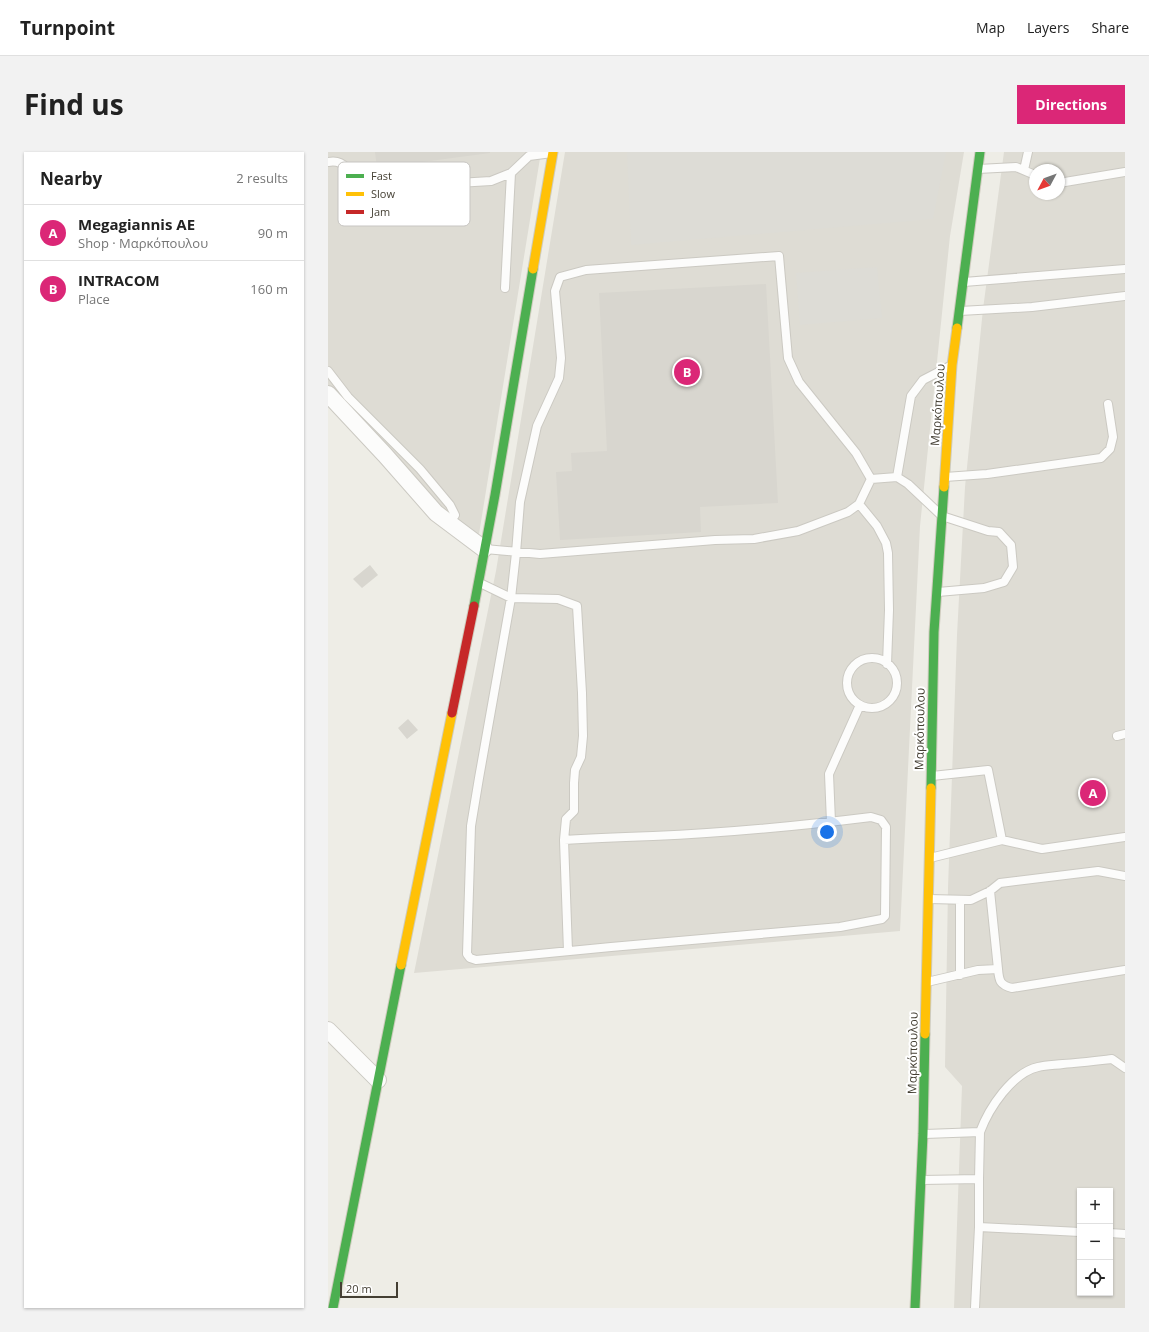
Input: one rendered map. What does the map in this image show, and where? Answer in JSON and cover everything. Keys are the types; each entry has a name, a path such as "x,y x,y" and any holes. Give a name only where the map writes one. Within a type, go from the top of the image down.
{"main road":[{"path":"333,1308 479,582 495,495 552,152"},
{"name":"Μαρκόπουλου","path":"915,1308 922,1180 934,632 952,365 980,152"}],"street":[{"path":"328,394 385,455 436,513 484,549"},
{"path":"328,1030 378,1080"}],"lane":[{"path":"470,182 491,181 511,174 529,154 552,152"},
{"path":"1024,170 1028,152"},
{"path":"328,162 333,161 338,162"},
{"path":"978,169 1016,167 1029,172"},
{"path":"1065,182 1125,172"},
{"path":"505,288 511,174"},
{"path":"564,840 605,837 660,836 795,826 871,817 881,820 886,827 885,916 882,919 840,927 476,960 470,958 467,954 471,826 511,598 520,502 538,426 559,378 560,358 555,291 560,277 586,270 778,256 788,358 799,382 856,453 871,480"},
{"path":"963,282 1125,270"},
{"path":"959,311 1032,306 1125,296"},
{"path":"897,477 910,396 923,380 952,365"},
{"path":"328,371 348,397 420,469 450,505 455,515 449,523"},
{"path":"944,478 987,474 1100,458 1110,449 1112,437 1108,404"},
{"path":"871,480 897,477 908,484 942,516 988,532 999,532 1010,545 1013,567 1004,582 984,588 937,593"},
{"path":"484,549 540,554 715,540 754,539 798,531 848,512 859,504 871,480"},
{"path":"859,504 877,526 886,543 888,553 890,610 887,664"},
{"path":"479,582 511,598 558,600 577,606 583,736 581,757 576,770 574,783 574,811 566,819 564,840 568,951"},
{"path":"864,660 880,660 887,664 893,670 896,677 897,686 893,697 884,706 876,708 868,708 860,705 854,700 848,685 848,677 852,670 857,664 864,660"},
{"path":"831,822 829,774 860,705"},
{"path":"931,776 988,770 1002,840"},
{"path":"929,858 1002,840 1042,849 1125,837"},
{"path":"928,899 971,900 1000,883 1098,870 1125,876"},
{"path":"990,890 999,980 1005,986 1012,988 1125,970"},
{"path":"960,900 960,975"},
{"path":"927,983 978,970 998,969"},
{"path":"975,1308 979,1227 980,1132 985,1118 995,1102 1006,1088 1019,1076 1037,1067 1112,1059 1125,1068"},
{"path":"923,1134 980,1132"},
{"path":"922,1180 979,1179"},
{"path":"979,1227 1077,1232"},
{"path":"1113,1233 1125,1234"}],"shaded area":[{"path":"328,152 541,152 479,534 461,527 439,511 328,388"},
{"path":"565,152 964,152 950,236 920,526 900,931 414,973 496,571"},
{"path":"627,152 946,152 933,219 631,245"},
{"path":"1004,152 1125,152 1125,1308 954,1308 962,1086 945,1067 948,888 957,635 965,487 983,309"},
{"path":"877,267 882,318 800,325 796,273"}],"building":[{"path":"375,152 490,152 422,162 376,162"},
{"path":"766,284 778,503 700,507 701,532 560,540 556,472 572,471 571,453 607,451 599,293"},
{"path":"370,565 378,575 362,588 353,579"},
{"path":"408,719 418,730 407,739 398,728"}],"traffic: fast":[{"path":"957,328 980,152"},
{"path":"474,606 495,495 533,269"},
{"path":"931,788 934,632 944,487"},
{"path":"333,1308 401,965"},
{"path":"915,1308 923,1134 925,1034"}],"traffic: slow":[{"path":"533,269 553,152"},
{"path":"944,487 952,365 957,328"},
{"path":"401,965 452,713"},
{"path":"925,1034 931,788"}],"traffic: jam":[{"path":"452,713 474,606"}],"place":[{"name":"INTRACOM","path":"687,372"},
{"name":"Megagiannis AE","path":"1093,793"}]}
